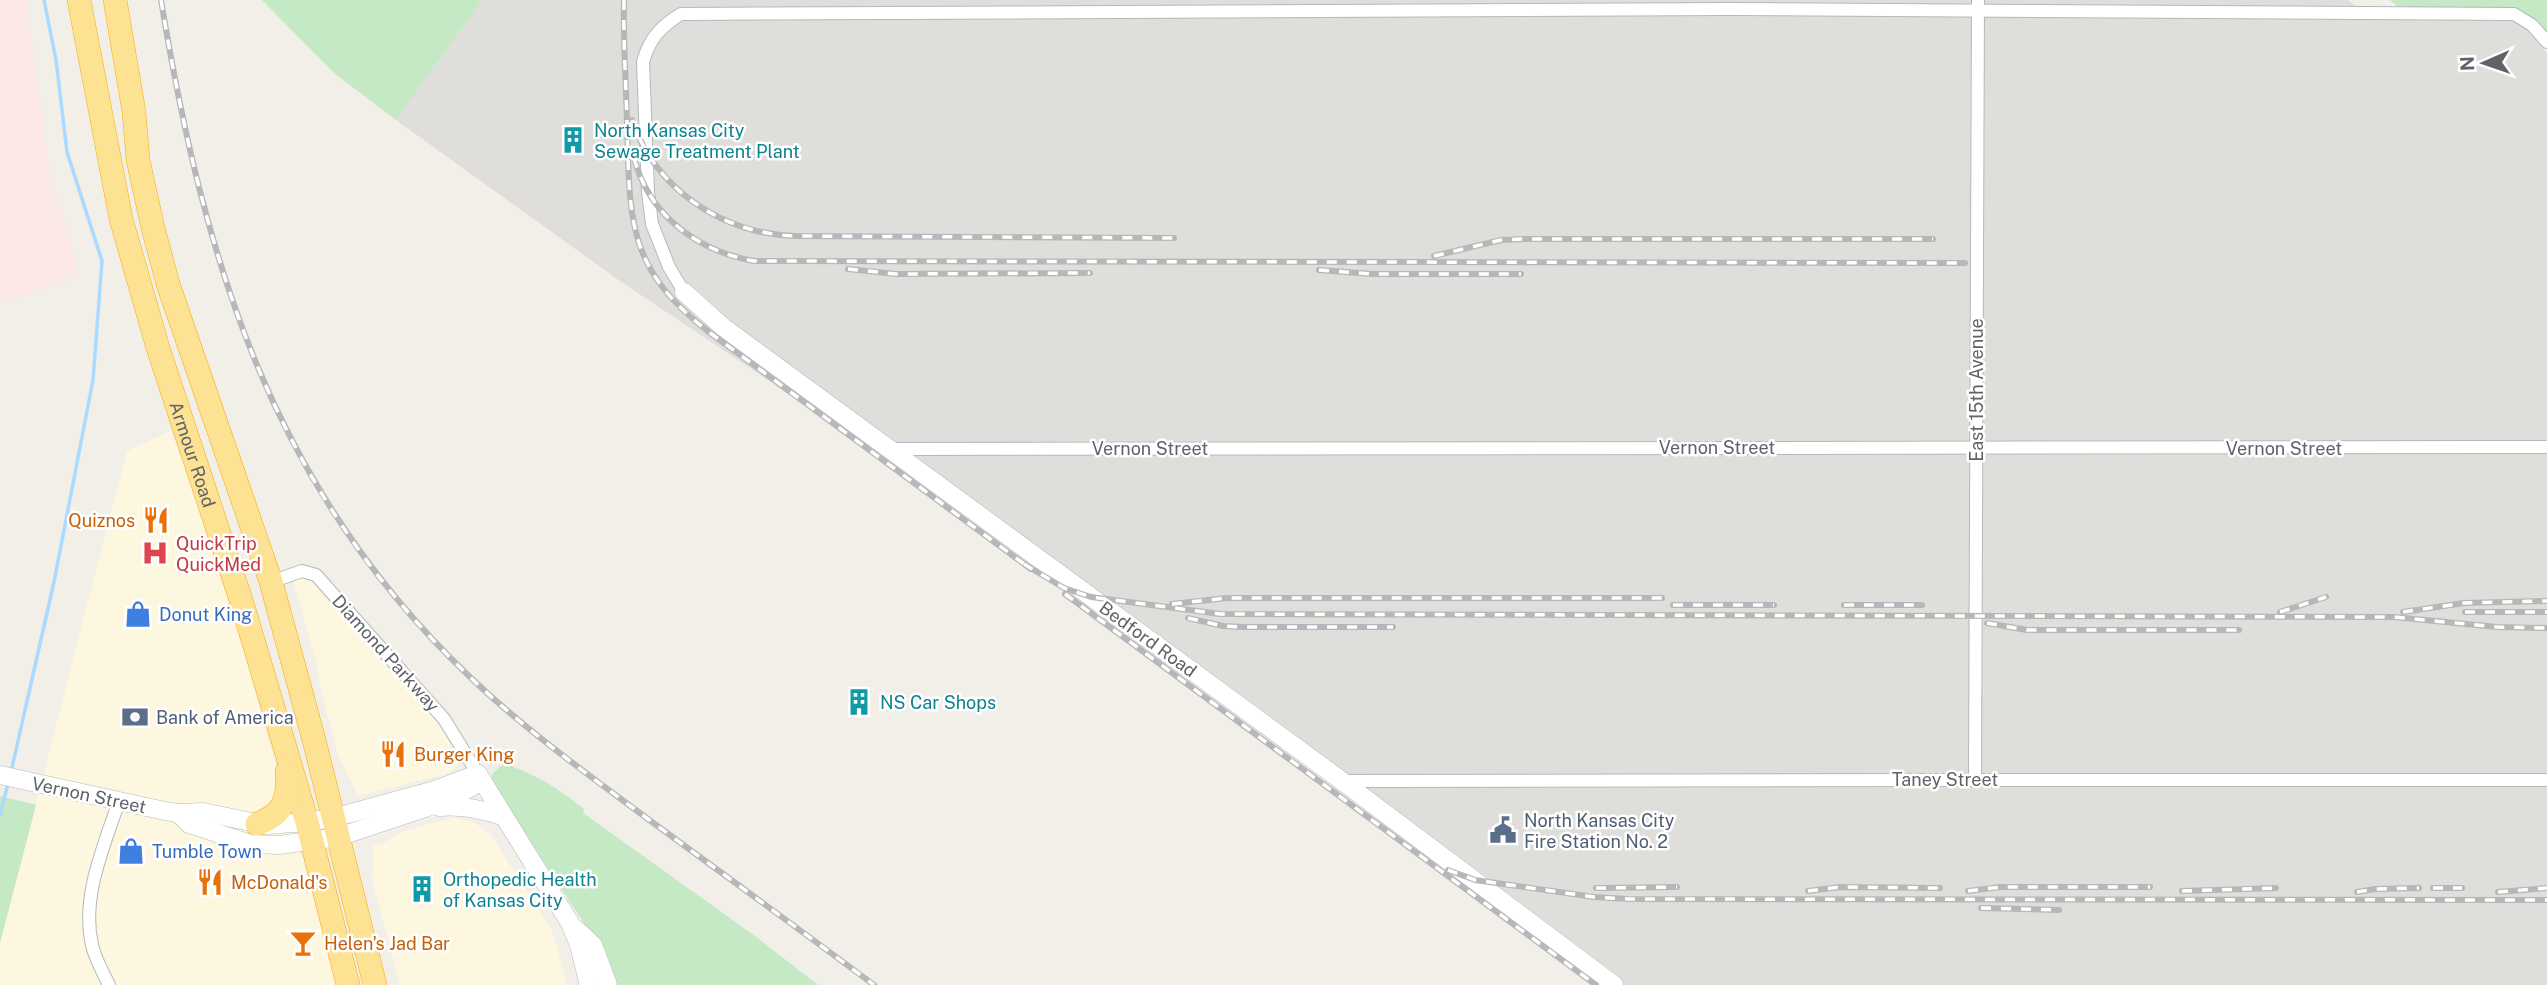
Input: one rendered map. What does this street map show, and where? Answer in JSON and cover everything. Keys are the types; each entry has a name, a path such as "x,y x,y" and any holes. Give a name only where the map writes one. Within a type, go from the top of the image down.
{"highway":[{"name":"Armour Road","path":"79,0 121,219 158,348 241,600 287,754 348,985"},
{"name":"Armour Road","path":"115,0 134,112 138,160 153,228 169,284 271,582 375,985"},
{"path":"241,600 263,606 283,626"},
{"path":"257,824 274,816 288,793 287,754"}],"street":[{"path":"684,292 664,257 652,224 648,192 643,62 656,32 681,13 1978,5 2514,14 2532,25 2547,42"},
{"name":"East 15th Avenue","path":"1975,779 1978,5"},
{"name":"Bedford Road","path":"684,292 723,327 1342,781 1614,985"},
{"name":"Vernon Street","path":"888,449 2547,447"},
{"name":"Diamond Parkway","path":"271,582 302,571 316,575 444,719 570,923 579,945 589,985"},
{"path":"425,808 473,786 478,774"},
{"path":"335,827 478,774"},
{"name":"Vernon Street","path":"0,775 178,813 203,812 309,832"},
{"name":"Taney Street","path":"1342,781 2547,780"},
{"path":"109,985 92,947 89,923 92,892 119,801"},
{"path":"335,827 425,808 457,806 481,809 502,816"},
{"name":"Vernon Street","path":"178,813 189,824 251,844 279,845 309,832 335,827"},
{"name":"Diamond Parkway","path":"570,923 593,945 608,985"}],"shaded area":[{"path":"0,0 26,0 49,167 78,275 0,304"},
{"path":"482,0 2348,0 2364,13 2514,14 2547,53 2547,985 1613,985 1091,597 617,279 396,120"},
{"path":"171,431 214,546 338,985 0,985 0,943 127,451"},
{"path":"299,575 311,580 371,650 421,701 457,755 458,763 455,769 358,796 338,754 292,576"},
{"path":"452,818 472,821 490,834 549,926 567,985 400,985 372,879 372,846 401,832"}],"green space":[{"path":"262,0 482,0 396,120 334,73"},
{"path":"2390,0 2547,0 2547,36 2511,8 2398,7"},
{"path":"504,763 564,794 584,809 583,813 755,936 818,985 610,985 593,937 492,784 492,774"},
{"path":"0,796 36,805 0,943"}],"waterway":[{"path":"11,772 54,582 93,380 102,261 67,152 56,60 44,0"},
{"path":"0,815 8,783"}],"railway":[{"path":"161,0 178,96 225,279 257,366 296,449 344,528 401,604 469,676 511,714 602,785 874,985"},
{"path":"624,0 632,215 647,263 662,286 682,309 709,332 1031,569"},
{"path":"632,120 657,167 675,187 718,217 769,233 796,236 1174,238"},
{"path":"634,158 651,197 678,227 713,249 754,261 1965,263"},
{"path":"1434,256 1501,240 1525,239 1933,239"},
{"path":"848,269 896,274 1090,273"},
{"path":"1319,270 1372,274 1521,274"},
{"path":"1024,564 1064,588 1091,597 1220,614 2394,617 2497,627 2547,628"},
{"path":"1065,594 1596,985"},
{"path":"2280,612 2326,597"},
{"path":"1172,604 1227,598 1662,598"},
{"path":"2403,612 2464,603 2547,601"},
{"path":"1673,605 1774,605"},
{"path":"1844,605 1922,605"},
{"path":"2465,612 2547,612"},
{"path":"1188,618 1223,626 1245,627 1393,627"},
{"path":"1987,623 2027,630 2239,630"},
{"path":"1448,870 1475,880 1594,897 1628,899 2547,900"},
{"path":"1596,888 1677,887"},
{"path":"1808,891 1840,887 1940,888"},
{"path":"1968,891 2001,887 2150,887"},
{"path":"2182,891 2276,888"},
{"path":"2357,892 2419,888"},
{"path":"2433,888 2462,888"},
{"path":"2498,892 2547,888"},
{"path":"1981,908 2059,910"}],"place":[{"name":"North Kansas City Sewage Treatment Plant","path":"573,140"},
{"name":"Quiznos","path":"156,520"},
{"name":"QuickTrip QuickMed","path":"155,553"},
{"name":"Donut King","path":"138,614"},
{"name":"NS Car Shops","path":"859,702"},
{"name":"Bank of America","path":"135,717"},
{"name":"Burger King","path":"393,754"},
{"name":"North Kansas City Fire Station No. 2","path":"1503,830"},
{"name":"Tumble Town","path":"131,851"},
{"name":"McDonald's","path":"210,882"},
{"name":"Orthopedic Health of Kansas City","path":"422,889"},
{"name":"Helen's Jad Bar","path":"303,943"}]}
